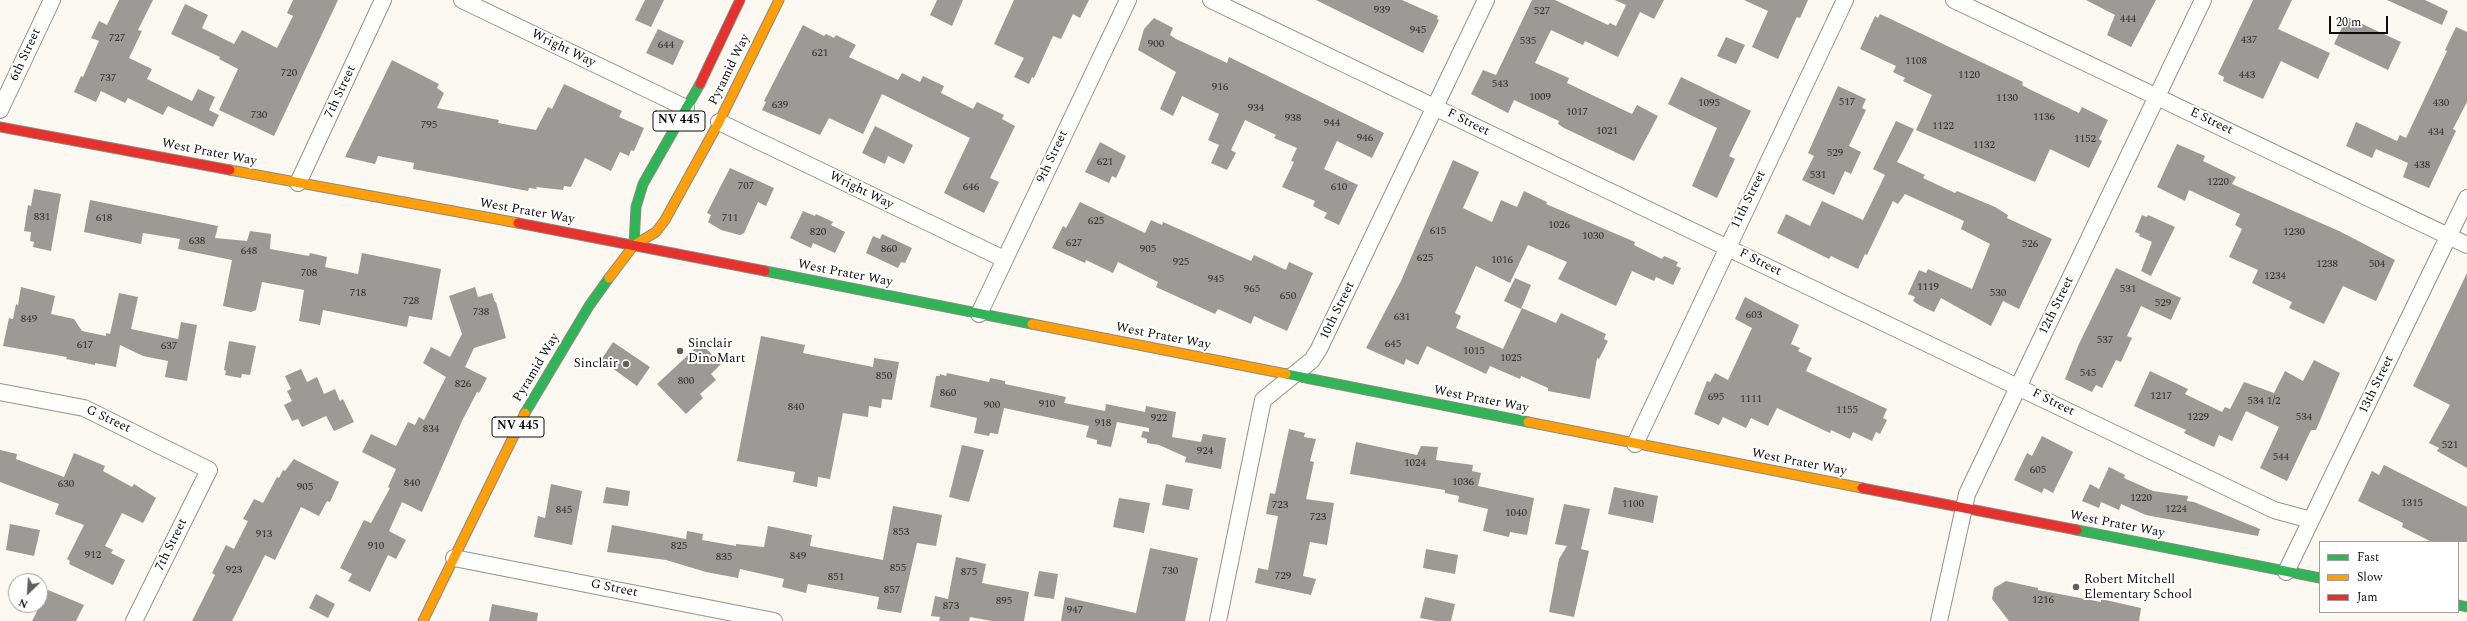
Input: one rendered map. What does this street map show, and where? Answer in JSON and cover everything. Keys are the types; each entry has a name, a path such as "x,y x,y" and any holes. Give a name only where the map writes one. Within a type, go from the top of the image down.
{"main road":[{"name":"Pyramid Way","path":"634,245 636,200 643,184 686,108 740,0"},
{"name":"Pyramid Way","path":"423,621 523,417 589,306 634,245 656,232 666,220 719,122 779,0"},
{"name":"West Prater Way","path":"0,127 634,245 1962,509 2319,578"}],"street":[{"name":"6th Street","path":"0,110 52,0"},
{"name":"7th Street","path":"298,183 383,0"},
{"name":"Wright Way","path":"462,0 686,108"},
{"name":"9th Street","path":"979,314 1128,0"},
{"name":"F Street","path":"1211,0 2274,510 2311,520"},
{"name":"10th Street","path":"1218,621 1263,400 1312,360 1320,349 1486,0"},
{"name":"11th Street","path":"1635,444 1845,0"},
{"name":"E Street","path":"1954,0 2467,245"},
{"name":"12th Street","path":"1939,621 1962,509 2018,386 2203,0"},
{"name":"Wright Way","path":"719,122 1004,259"},
{"name":"13th Street","path":"2286,572 2467,198"},
{"name":"G Street","path":"0,392 84,408 209,470"},
{"name":"7th Street","path":"134,621 209,470"},
{"name":"G Street","path":"454,558 774,621"}],"building":[{"path":"119,0 153,0 138,30 142,31 129,58 152,69 147,79 192,101 198,89 215,97 209,110 219,115 213,127 168,106 163,115 128,98 125,103 101,91 96,102 74,92 81,76 83,77 99,41 91,38 99,21 107,25"},
{"path":"293,0 338,0 274,136 219,110 238,69 219,59 220,57 171,34 185,4 208,15 202,28 234,44 242,30 277,48 293,16 287,13"},
{"path":"645,0 664,0 651,27 635,20"},
{"path":"937,0 963,0 952,26 930,15"},
{"path":"1014,0 1089,0 1080,18 1073,14 1061,39 1053,36 1034,78 1032,77 1029,84 1014,77 1024,58 994,44"},
{"path":"1316,0 1402,0 1438,16 1437,19 1439,20 1423,53"},
{"path":"1532,0 1555,0 1608,25 1610,23 1616,26 1626,5 1615,0 1664,0 1654,19 1640,12 1618,57 1585,41 1583,45 1551,30 1535,63 1569,78 1567,83 1632,114 1637,105 1658,116 1634,161 1564,128 1558,124 1559,121 1514,100 1508,113 1471,94 1483,70 1496,75"},
{"path":"1744,0 1808,0 1800,18 1797,17 1778,59 1752,47 1768,11"},
{"path":"2086,0 2156,0 2131,47 2107,35 2115,15"},
{"path":"2253,0 2292,0 2278,29 2330,53 2318,79 2281,61 2263,99 2223,81 2224,77 2218,74"},
{"path":"2387,0 2425,0 2448,11 2442,25"},
{"path":"1880,14 2023,82 2022,85 2029,89 2079,113 2082,107 2108,120 2099,139 2102,141 2089,168 2050,149 2035,182 1916,130 1932,95 1903,81 1905,78 1893,72 1896,66 1860,49 1875,16 1878,18"},
{"path":"2347,17 2401,42 2388,70 2334,44"},
{"path":"1154,18 1173,28 1170,35 1176,39 1227,63 1229,57 1384,133 1372,158 1337,141 1324,169 1358,185 1339,225 1324,218 1327,213 1313,206 1315,201 1282,187 1294,162 1291,161 1297,148 1274,138 1276,135 1245,120 1231,150 1236,153 1227,170 1211,163 1219,145 1208,140 1219,114 1182,96 1173,116 1160,109 1176,72 1138,50 1144,29"},
{"path":"803,25 824,36 826,34 834,38 836,35 856,45 849,57 898,80 902,73 920,82 923,76 944,86 941,93 973,109 977,102 1004,115 1002,119 1015,126 990,178 999,182 984,213 944,193 970,138 882,94 863,134 829,118 820,135 762,110 766,102 764,101"},
{"path":"2456,27 2467,32 2467,102 2453,129 2456,131 2429,188 2403,177 2408,163 2376,149 2372,158 2346,146 2356,122 2397,141 2400,135 2406,138 2447,51 2445,50"},
{"path":"658,29 684,41 673,65 646,53"},
{"path":"1726,37 1745,45 1736,64 1717,56"},
{"path":"392,60 439,84 437,88 444,93 437,108 499,120 498,123 536,130 548,107 552,109 564,84 622,111 619,117 644,128 634,151 631,150 629,156 620,152 611,171 585,158 571,187 564,186 563,190 536,187 537,189 529,188 528,191 413,169 414,163 378,156 375,164 345,157"},
{"path":"1681,77 1751,111 1729,156 1735,159 1717,198 1692,186 1717,128 1668,104"},
{"path":"1838,86 1866,99 1862,108 1866,110 1849,146 1861,152 1851,174 1845,171 1834,195 1802,180 1814,156 1808,153"},
{"path":"1896,121 1914,129 1897,162 1925,175 1923,178 1955,193 1957,191 1995,207 2008,215 2007,218 2052,239 2019,309 2003,301 1991,326 1941,298 1934,312 1913,301 1915,297 1908,294 1919,270 1926,273 1928,269 1972,289 1990,244 1961,229 1964,221 1905,194 1898,204 1893,201 1867,255 1865,254 1858,269 1831,256 1829,259 1777,233 1786,214 1810,226 1822,201 1863,220 1885,175 1873,169"},
{"path":"875,126 913,145 904,164 888,156 885,164 862,153"},
{"path":"1100,142 1126,156 1116,178 1112,176 1109,183 1085,172"},
{"path":"2177,144 2205,156 2203,161 2236,177 2232,184 2339,231 2395,260 2376,301 2343,286 2324,324 2289,308 2292,302 2252,283 2258,270 2229,257 2242,229 2235,225 2240,214 2189,190 2185,201 2157,187"},
{"path":"1453,160 1479,172 1463,208 1492,222 1501,200 1517,207 1524,191 1547,202 1546,204 1635,242 1634,245 1662,259 1664,256 1678,262 1676,266 1681,268 1673,285 1656,277 1654,281 1632,271 1616,306 1558,279 1567,262 1528,245 1510,283 1476,266 1455,313 1461,316 1456,328 1503,349 1522,308 1556,323 1561,313 1606,334 1604,339 1608,341 1599,359 1597,358 1590,399 1548,391 1548,388 1521,376 1520,379 1490,366 1486,374 1427,346 1418,365 1406,359 1404,365 1366,348 1401,281"},
{"path":"730,168 774,188 766,206 758,202 744,233 740,235 721,230 708,222 711,215 707,213"},
{"path":"34,189 61,194 51,251 33,247 34,242 30,241 31,232 24,231 28,205 31,206"},
{"path":"90,200 218,226 215,238 247,241 250,231 271,234 270,249 309,256 310,253 327,257 325,267 358,274 362,253 441,269 432,320 409,316 407,327 323,310 320,325 299,321 304,290 262,282 256,310 251,312 223,306 232,260 178,249 180,239 143,233 141,244 84,232"},
{"path":"1080,202 1145,233 1151,220 1162,225 1163,222 1251,261 1254,255 1286,270 1289,262 1313,273 1287,331 1254,316 1251,324 1218,309 1215,314 1156,287 1158,282 1118,262 1113,273 1086,260 1085,263 1052,248 1063,226 1066,228"},
{"path":"803,211 815,216 816,214 833,222 831,225 845,232 835,253 813,243 811,248 790,238"},
{"path":"2142,215 2147,217 2148,215 2175,227 2151,276 2141,271 2152,242 2139,236 2140,234 2135,232"},
{"path":"882,234 912,248 905,263 901,262 898,268 866,253 873,236 880,239"},
{"path":"2116,268 2181,298 2171,320 2141,306 2127,336 2132,338 2121,362 2116,360 2102,388 2096,385 2092,392 2065,379 2079,344"},
{"path":"2467,273 2467,468 2437,451 2439,448 2429,443 2450,405 2413,386"},
{"path":"1515,278 1531,285 1521,309 1504,301"},
{"path":"21,287 55,296 51,314 74,319 82,331 106,336 106,333 110,334 119,293 138,297 131,329 178,339 181,322 197,325 187,381 165,377 168,361 143,356 120,345 116,367 95,363 95,365 66,359 67,357 3,346 9,318 13,319 16,304 18,305"},
{"path":"475,287 478,297 492,293 506,338 474,348 465,367 487,378 479,393 477,392 462,421 422,512 402,502 389,531 406,540 396,559 388,555 370,592 348,581 352,574 340,568 364,520 371,523 390,488 388,487 396,469 362,452 371,434 396,446 408,422 415,425 419,417 424,420 446,377 423,363 431,347 450,357 462,334 449,296"},
{"path":"1745,297 1799,325 1791,344 1800,348 1798,351 1812,358 1806,371 1887,409 1883,418 1887,420 1880,434 1876,432 1872,441 1853,432 1850,439 1831,430 1830,433 1777,408 1768,426 1751,418 1746,428 1723,417 1719,425 1694,414 1707,381 1710,382 1715,373 1728,380 1752,328 1735,319"},
{"path":"761,336 805,345 803,353 873,367 874,358 899,362 892,400 882,399 881,408 869,406 868,417 843,413 830,479 818,477 817,487 793,482 795,472 737,461"},
{"path":"229,341 256,346 250,375 242,374 241,378 225,375 226,371 224,370"},
{"name":"Sinclair","path":"613,342 650,367 637,386 601,360"},
{"path":"701,343 721,364 711,374 716,380 700,394 703,398 686,414 657,384"},
{"path":"2314,360 2340,373 2316,430 2311,430 2287,481 2260,468 2279,427 2246,411 2232,441 2219,435 2214,447 2184,433 2186,430 2134,406 2150,371 2188,389 2185,394 2222,412 2225,407 2230,409 2244,382 2274,393 2285,371 2303,381"},
{"path":"301,369 307,382 317,377 324,394 335,389 340,401 343,399 354,422 334,431 326,416 302,427 298,419 292,421 284,405 292,401 287,391 291,389 285,376"},
{"path":"947,373 989,382 990,378 1005,381 1005,384 1066,397 1064,403 1105,411 1106,404 1145,412 1146,406 1176,412 1172,437 1201,442 1203,434 1226,438 1221,469 1185,462 1186,457 1159,445 1147,443 1147,439 1141,437 1143,431 1149,432 1149,428 1117,422 1111,447 1097,444 1097,440 1086,437 1089,426 1004,408 998,434 990,433 989,436 974,433 977,418 930,407 936,376 940,376 940,374 946,376"},
{"path":"1289,429 1305,433 1304,437 1316,439 1310,461 1314,462 1306,499 1334,503 1327,545 1310,542 1303,576 1316,579 1311,595 1255,583 1258,568 1268,570 1278,516 1266,514 1270,493 1275,494"},
{"path":"2042,436 2073,452 2053,493 2044,488 2042,493 2014,480 2027,453 2032,456"},
{"path":"1356,442 1417,455 1421,446 1438,447 1436,460 1473,465 1472,471 1481,473 1478,486 1534,498 1527,535 1510,532 1509,537 1483,531 1488,509 1458,502 1459,496 1445,493 1445,490 1350,474"},
{"path":"962,445 984,450 969,502 949,497"},
{"path":"0,450 17,454 16,459 64,477 74,453 105,466 103,471 132,487 134,484 156,498 143,523 122,513 105,546 113,550 111,553 125,560 113,585 69,564 70,561 67,559 84,525 55,514 59,504 0,482"},
{"path":"294,459 339,482 330,502 327,501 319,516 301,507 275,560 265,555 232,621 192,621 215,575 212,573 226,545 234,549 248,521 243,519 254,499 263,503 277,477 279,478 283,470 285,471"},
{"path":"2384,465 2467,507 2467,542 2430,541 2402,527 2403,523 2358,501 2372,471 2379,475"},
{"path":"2109,467 2125,475 2124,478 2153,491 2188,496 2187,501 2194,502 2260,529 2258,536 2146,515 2121,504 2119,510 2101,502 2099,508 2082,501 2090,484 2099,489"},
{"path":"551,484 582,491 572,545 534,537 538,516 545,518"},
{"path":"1166,484 1193,489 1189,510 1162,505"},
{"path":"606,487 630,491 628,506 603,503"},
{"path":"1614,487 1658,496 1653,523 1608,514"},
{"path":"1119,498 1150,503 1144,533 1113,527"},
{"path":"1564,504 1590,509 1581,549 1589,551 1574,617 1549,612 1559,559 1567,546 1555,544"},
{"path":"893,506 942,515 936,546 917,543 901,613 877,609 879,597 808,584 806,593 782,587 784,579 740,569 738,578 706,572 666,560 607,552 612,525 686,539 687,531 703,534 702,540 736,546 736,544 764,547 768,526 812,535 810,546 883,560"},
{"path":"10,524 40,530 34,556 6,550"},
{"path":"1150,548 1198,558 1185,621 1061,621 1065,597 1136,613"},
{"path":"1426,549 1458,555 1455,574 1423,568"},
{"path":"956,557 986,564 982,583 1029,592 1024,621 992,621 970,617 969,621 939,621 940,617 931,616 935,596 948,599"},
{"path":"1039,571 1058,574 1054,599 1034,596"},
{"path":"2006,581 2038,588 2038,590 2101,602 2101,599 2141,608 2139,621 2009,621 1992,599 1994,588"},
{"path":"48,590 84,605 76,621 32,621 36,613 48,613"},
{"path":"316,594 335,604 328,618 309,608"},
{"path":"1425,597 1455,604 1451,621 1436,621 1420,618"},
{"path":"492,604 538,613 537,621 489,621"}],"traffic: fast":[{"path":"634,245 636,207 643,184 700,84"},
{"path":"765,271 1032,324"},
{"path":"525,413 589,306 609,278"},
{"path":"1286,374 1528,422"},
{"path":"2077,530 2319,578"},
{"path":"2459,605 2467,607"}],"traffic: slow":[{"path":"609,278 634,245 656,232 665,220 719,122 779,0"},
{"path":"230,170 518,223"},
{"path":"1032,324 1286,374"},
{"path":"423,621 525,413"},
{"path":"1528,422 1862,488"}],"traffic: jam":[{"path":"700,84 740,0"},
{"path":"0,127 230,170"},
{"path":"518,223 765,271"},
{"path":"1862,488 2077,530"}],"place":[{"name":"Sinclair DinoMart","path":"680,351"},
{"name":"Sinclair","path":"626,364"},
{"name":"Robert Mitchell Elementary School","path":"2076,587"}]}
